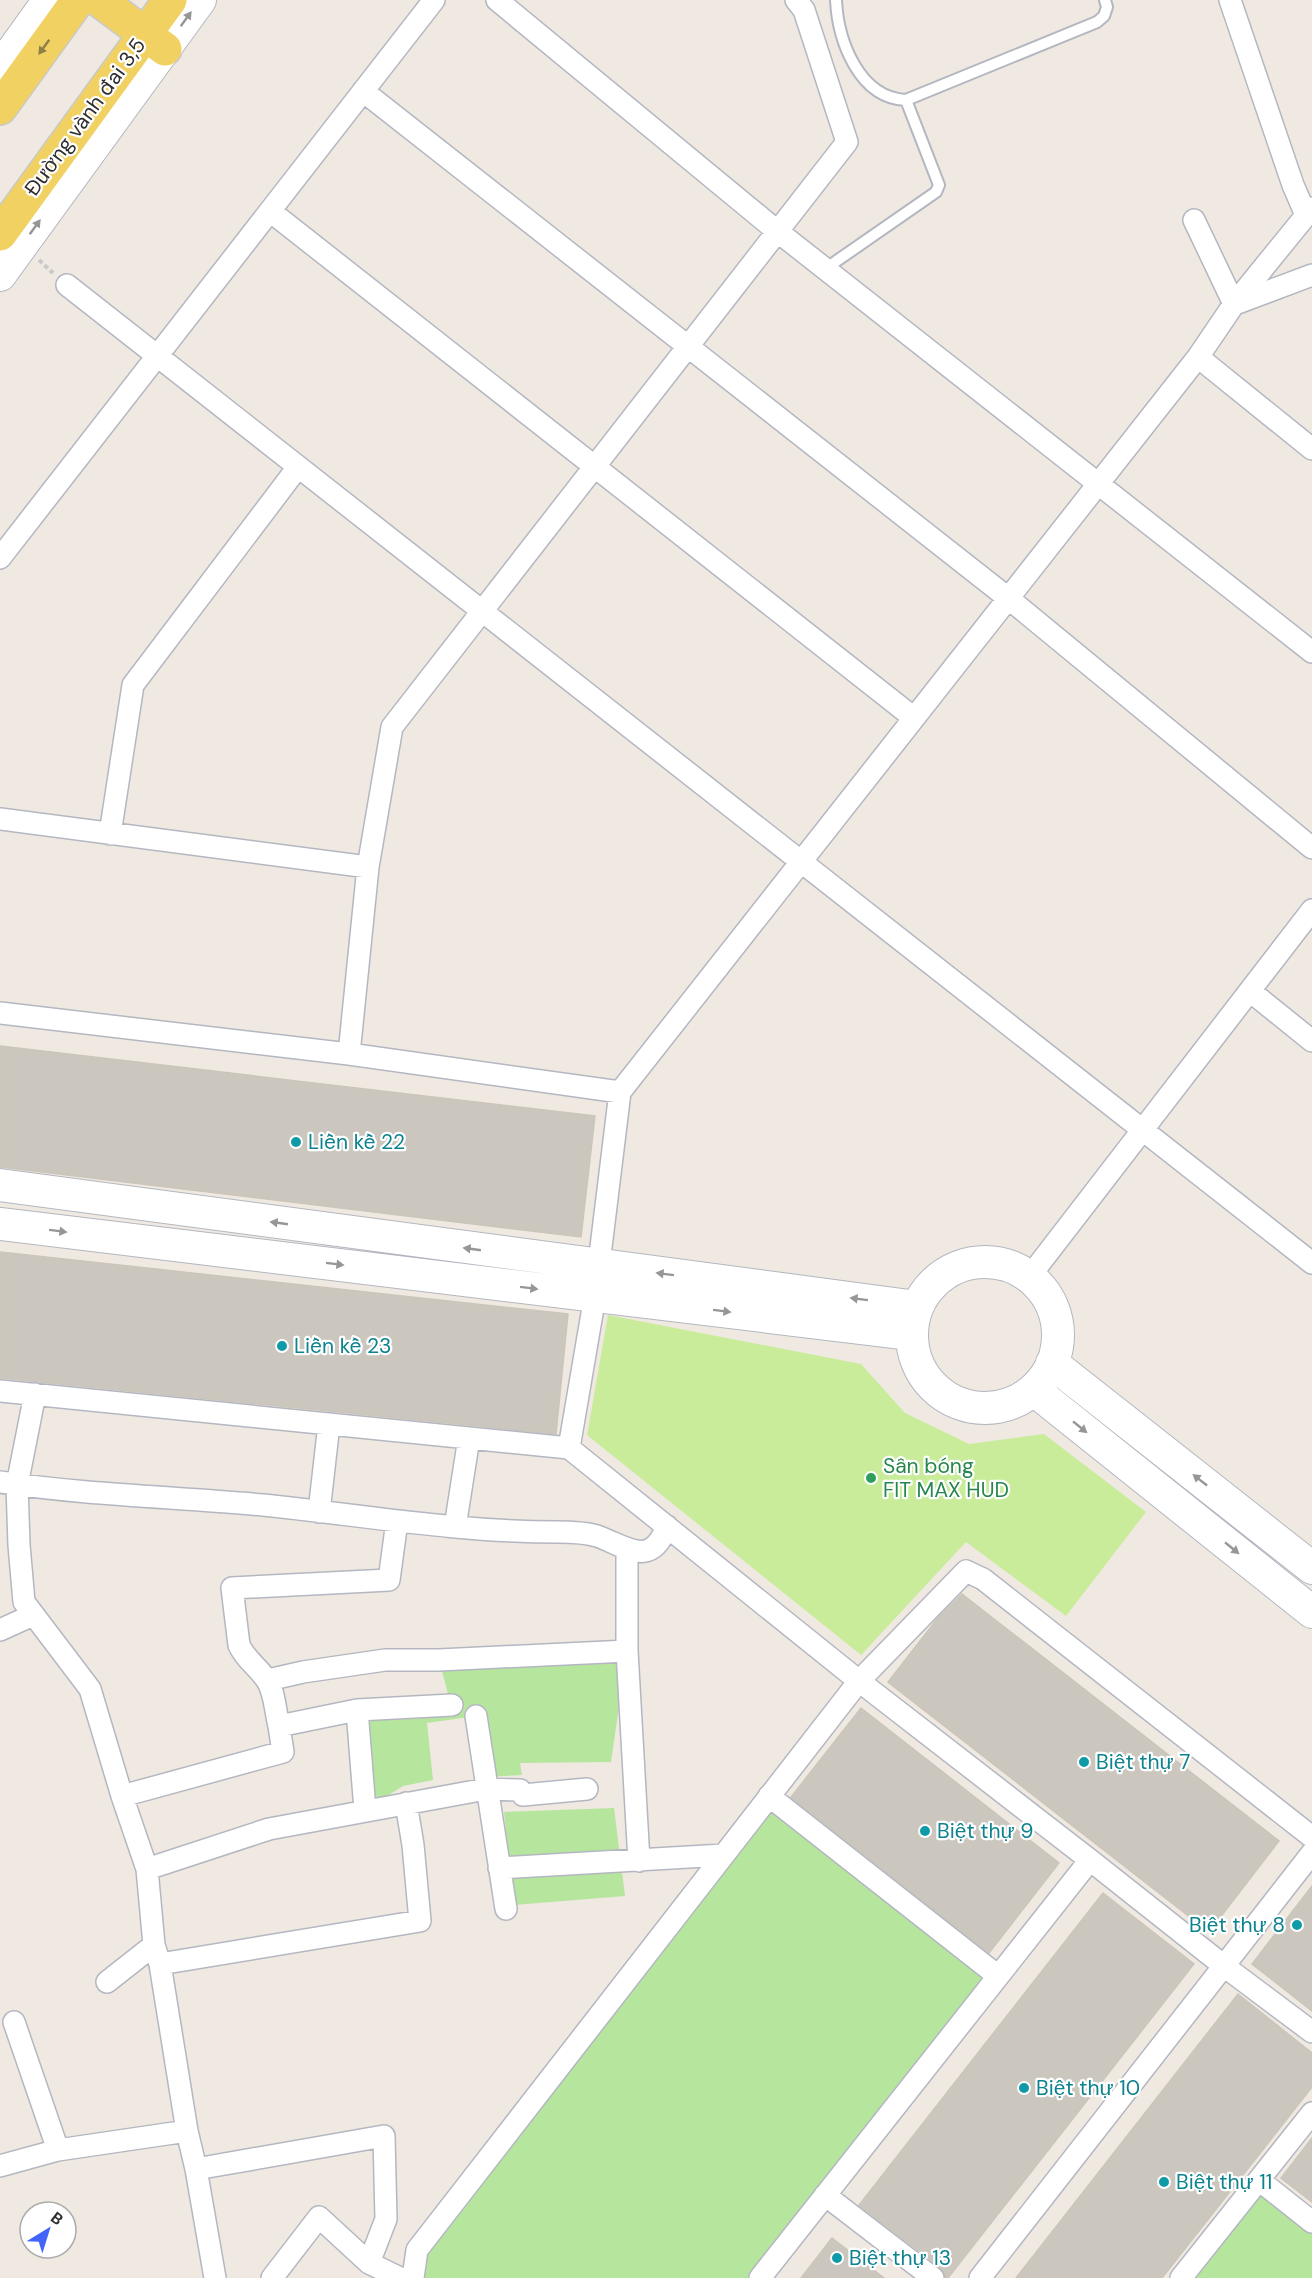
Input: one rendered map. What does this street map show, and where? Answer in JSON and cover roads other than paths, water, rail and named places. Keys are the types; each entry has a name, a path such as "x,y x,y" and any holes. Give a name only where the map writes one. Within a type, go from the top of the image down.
{"main road":[{"path":"0,68 49,0"},
{"path":"0,108 78,0"},
{"path":"99,0 155,41 200,0"},
{"name":"Đường vành đai 3,5","path":"11,239 155,41 170,0"},
{"path":"0,274 11,239"},
{"path":"0,1185 596,1281"},
{"path":"0,1224 596,1281 914,1320"},
{"path":"986,1261 1009,1265 1030,1276 1045,1292 1055,1311 1059,1333 1057,1354 1048,1374 1034,1390 1016,1402 995,1408 974,1408 953,1401 935,1389 922,1374 914,1355 914,1320 925,1290 942,1274 963,1264 986,1261"},
{"path":"1052,1364 1312,1568"},
{"path":"1034,1390 1312,1612"}],"street":[{"path":"0,558 434,0"},
{"path":"497,0 777,231 1312,652"},
{"path":"348,1054 368,867 392,727 847,142 804,9 796,0"},
{"path":"569,1448 596,1281 620,1092 1198,357 1234,304 1309,212 1293,185 1230,0"},
{"path":"363,91 1008,598 1312,848"},
{"path":"270,211 914,718"},
{"path":"1194,220 1234,304"},
{"path":"1234,304 1312,275"},
{"path":"67,285 1312,1263"},
{"path":"1198,357 1312,449"},
{"path":"110,834 132,686 298,467"},
{"path":"0,819 368,867"},
{"path":"1030,1276 1144,1131 1312,910"},
{"path":"1250,991 1312,1041"},
{"path":"0,1013 348,1054 620,1092"},
{"path":"0,1391 569,1448 859,1681 1312,2032"},
{"path":"35,1394 9,1484 24,1602 90,1689 147,1869 157,1954 215,2278"},
{"path":"319,1512 329,1424"},
{"path":"455,1527 469,1438"},
{"path":"9,1484 319,1512 517,1533 580,1533 595,1535 633,1552 648,1551 656,1546 667,1526"},
{"path":"122,1796 283,1752 268,1680 242,1653 236,1636 232,1588 389,1580 397,1521"},
{"path":"627,1550 627,1651 639,1861"},
{"path":"413,2278 417,2250 769,1796 859,1681 966,1571 983,1580 1312,1838"},
{"path":"0,1630 33,1615"},
{"path":"268,1680 303,1672 385,1660 439,1660 627,1651"},
{"path":"279,1726 357,1710 452,1706"},
{"path":"357,1710 365,1810"},
{"path":"476,1716 506,1909"},
{"path":"147,1869 268,1829 365,1810 486,1789 520,1790 522,1795 587,1789"},
{"path":"769,1796 998,1976"},
{"path":"107,1982 157,1954 420,1921 414,1845 406,1803"},
{"path":"980,2278 1312,1853"},
{"path":"499,1868 723,1855"},
{"path":"760,2278 1090,1860"},
{"path":"14,2022 58,2150"},
{"path":"1181,2278 1312,2113"},
{"path":"0,2166 58,2150 187,2131"},
{"path":"196,2169 384,2136 386,2219 369,2263"},
{"path":"1258,2180 1312,2222"},
{"path":"825,2195 933,2278"},
{"path":"272,2278 319,2217 369,2263 400,2278"}],"lane":[{"path":"836,0 842,39 861,75 880,93 893,99 906,100 1096,22 1104,16 1107,7 1105,0"},
{"path":"825,269 936,192 939,185 906,100"}],"place":[{"name":"Liền kề 22","path":"296,1142"},
{"name":"Liền kề 23","path":"282,1346"},
{"name":"Sân bóng FIT MAX HUD","path":"871,1478"},
{"name":"Biệt thự 7","path":"1084,1762"},
{"name":"Biệt thự 9","path":"925,1831"},
{"name":"Biệt thự 8","path":"1297,1925"},
{"name":"Biệt thự 10","path":"1024,2088"},
{"name":"Biệt thự 11","path":"1164,2182"},
{"name":"Biệt thự 13","path":"837,2258"}]}
